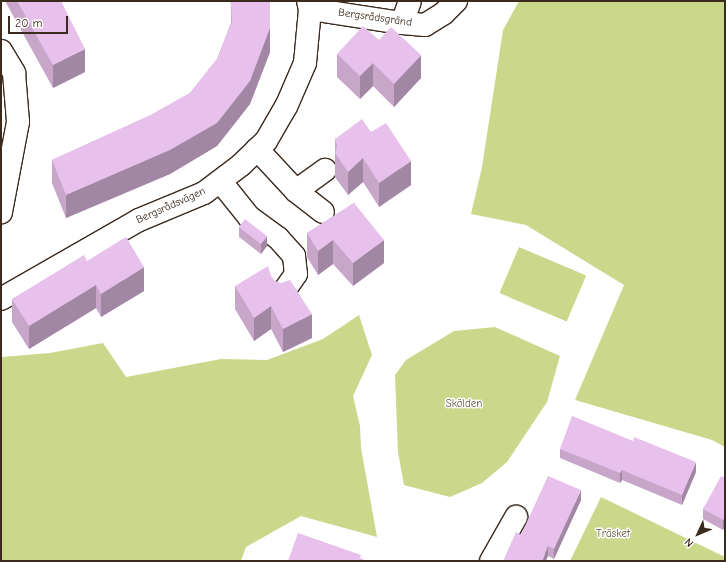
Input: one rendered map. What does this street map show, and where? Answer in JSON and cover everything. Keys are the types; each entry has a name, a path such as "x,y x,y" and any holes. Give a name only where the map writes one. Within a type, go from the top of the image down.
{"street":[{"path":"402,23 410,1"},
{"name":"Bergsrådsgränd","path":"309,5 402,23 425,25 444,13 456,1"},
{"name":"Bergsrådsvägen","path":"1,299 139,220 204,193 221,182 266,141 286,107 305,63 309,5"},
{"path":"1,51 14,73 18,122 1,212"},
{"path":"257,149 296,191 323,212"},
{"path":"296,191 324,170"},
{"path":"221,182 249,217 278,238 294,256 296,274 282,294"},
{"path":"491,561 516,517"}],"green space":[{"path":"519,1 725,1 725,447 712,440 575,400 624,285 526,225 471,214 482,167 503,30"},
{"path":"519,247 586,276 567,322 499,293"},
{"path":"359,315 372,355 353,396 360,426 361,448 377,537 301,516 246,547 241,561 1,561 1,357 50,353 103,343 126,377 221,359 267,360 323,339"},
{"name":"Skölden","path":"495,327 560,356 547,402 507,462 482,483 450,497 404,485 398,452 395,375 406,360 454,331"},
{"name":"Träsket","path":"601,497 725,557 725,561 570,561"}],"building":[{"path":"17,1 61,1 85,49 53,65"},
{"path":"231,1 270,1 270,28 250,81 217,123 170,150 66,195 52,160 151,115 190,93 217,59 232,22"},
{"path":"363,26 379,40 391,27 421,55 394,84 373,63 360,76 337,54"},
{"path":"362,119 371,132 386,123 411,161 379,183 363,158 348,172 335,153 337,146 335,139"},
{"path":"354,203 384,240 353,263 333,240 318,251 307,233"},
{"path":"245,219 267,236 261,244 239,227"},
{"path":"126,237 144,267 101,294 96,285 29,326 12,299 84,255 87,261"},
{"path":"268,266 271,276 275,281 281,283 290,280 312,314 283,329 271,306 254,318 235,286"},
{"path":"572,416 633,441 634,437 696,462 682,495 622,470 620,473 560,449"},
{"path":"548,476 581,490 554,549 548,546 542,561 503,561 516,532 521,535"},
{"path":"721,476 725,478 725,517 723,520 703,509"},
{"path":"298,533 361,555 360,558 367,561 288,561"}]}
